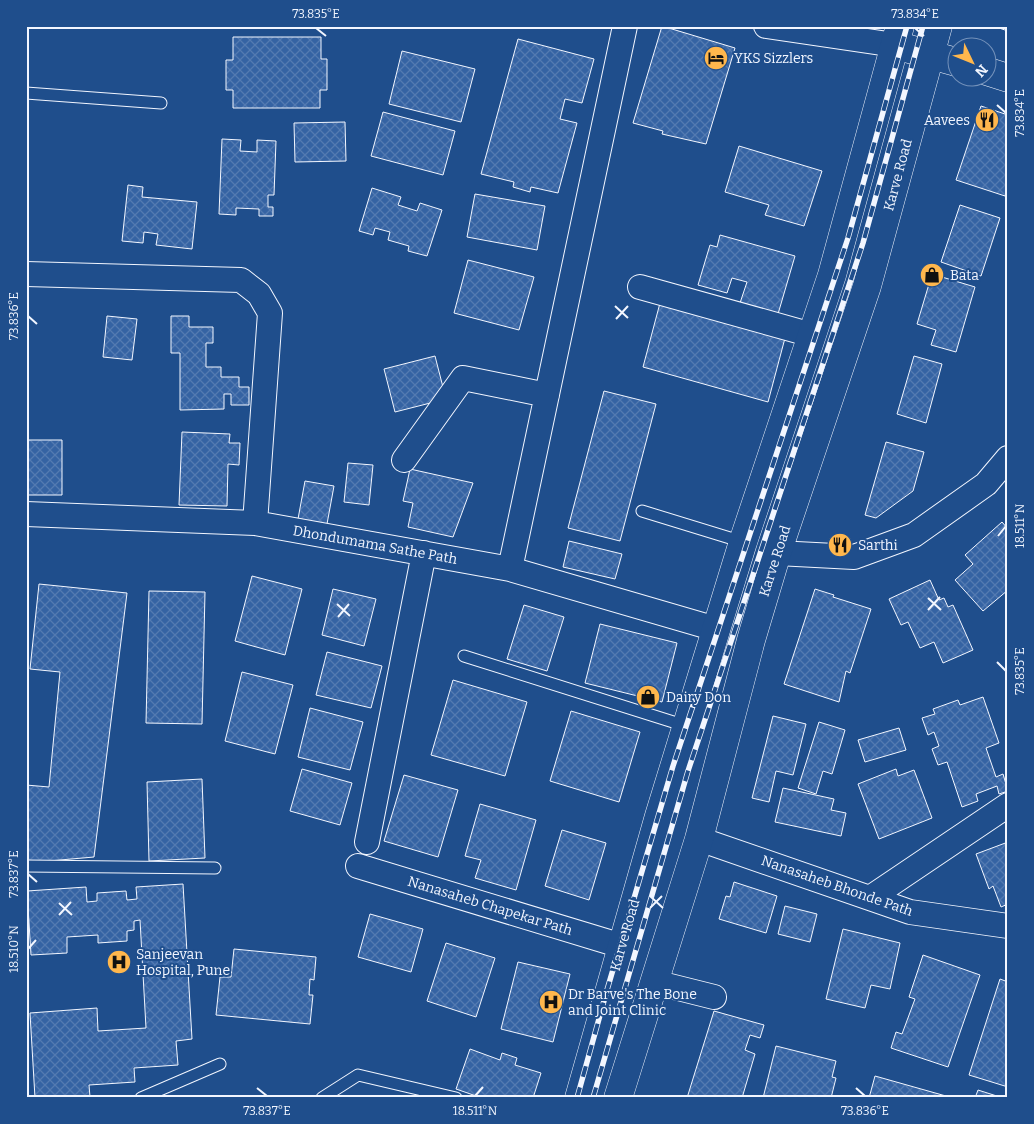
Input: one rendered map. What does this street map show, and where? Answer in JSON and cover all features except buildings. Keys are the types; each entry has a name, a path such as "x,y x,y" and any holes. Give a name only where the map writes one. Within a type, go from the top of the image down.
{"main road":[{"name":"Karve Road","path":"623,1097 654,982 699,839 751,640 777,553 867,286 938,26"},
{"path":"898,36 931,54 946,59"},
{"name":"Karve Road","path":"579,1098 686,726 743,542 832,276 898,36"},
{"path":"996,74 1008,78"}],"street":[{"path":"510,569 625,26"},
{"path":"766,26 898,36"},
{"path":"26,274 241,280 259,294 270,314 255,523"},
{"path":"640,287 812,335"},
{"path":"404,460 463,378 547,395"},
{"path":"777,553 854,557 914,535 986,484 1008,458"},
{"name":"Dhondumama Sathe Path","path":"26,514 255,523 510,569 716,629"},
{"path":"367,842 424,554"},
{"path":"870,898 1008,805"},
{"name":"Nanasaheb Bhonde Path","path":"699,839 910,912 1008,926"},
{"name":"Nanasaheb Chapekar Path","path":"358,866 622,946"},
{"path":"654,982 714,997"}],"lane":[{"path":"26,93 161,103"},
{"path":"642,510 743,542"},
{"path":"464,656 686,726"},
{"path":"26,866 215,868"},
{"path":"141,1098 220,1064"},
{"path":"322,1098 358,1075 456,1098"}],"railway":[{"path":"577,1098 673,766 848,238 907,26"},
{"path":"593,1098 688,771 863,243 923,26"}],"place":[{"name":"YKS Sizzlers","path":"716,58"},
{"name":"Aavees","path":"987,120"},
{"name":"Bata","path":"932,275"},
{"name":"Sarthi","path":"840,545"},
{"name":"Dairy Don","path":"648,697"},
{"name":"Sanjeevan Hospital, Pune","path":"119,962"},
{"name":"Dr Barve's The Bone and Joint Clinic","path":"551,1002"}]}
